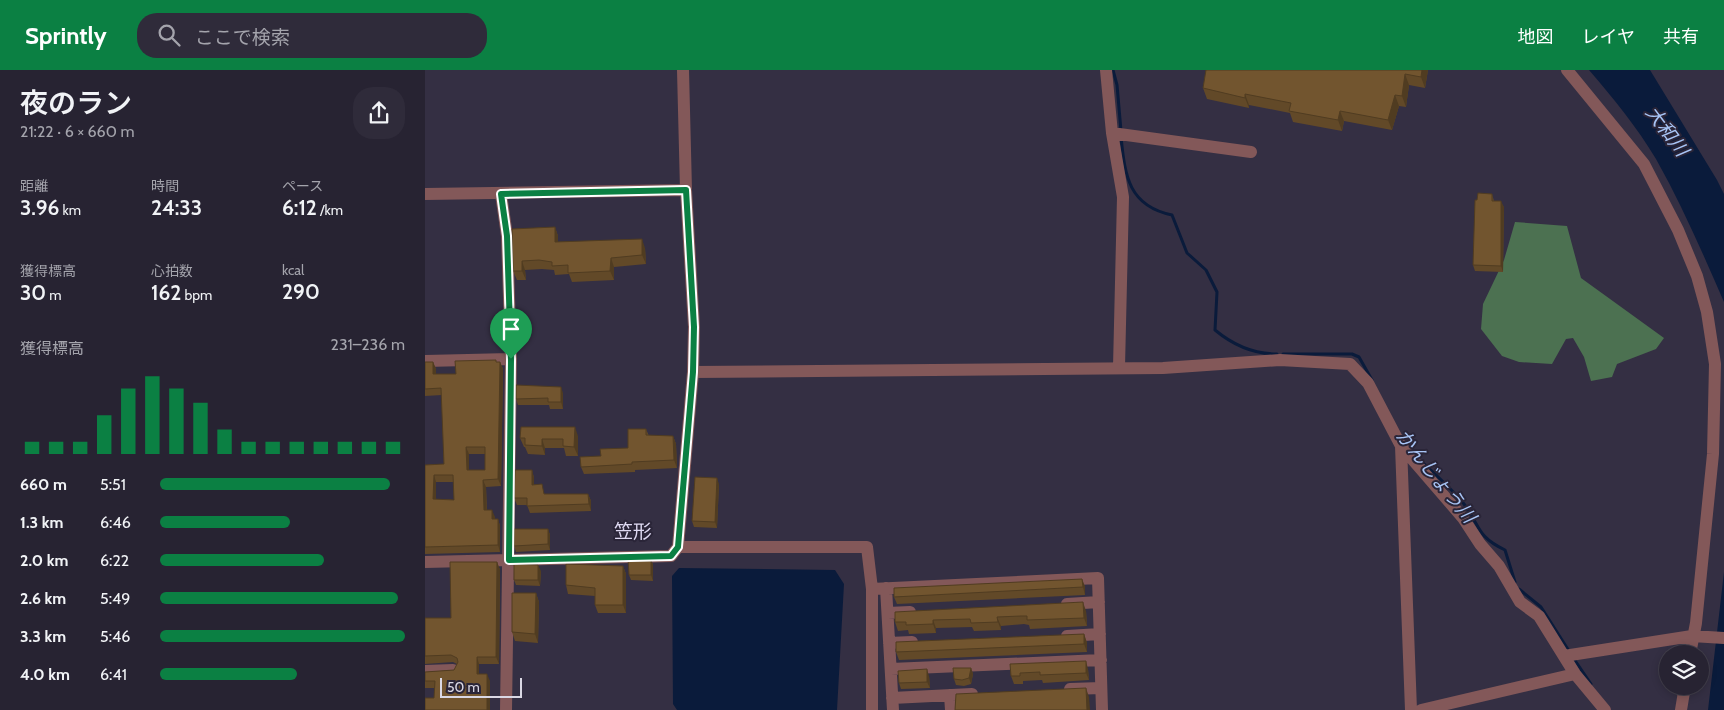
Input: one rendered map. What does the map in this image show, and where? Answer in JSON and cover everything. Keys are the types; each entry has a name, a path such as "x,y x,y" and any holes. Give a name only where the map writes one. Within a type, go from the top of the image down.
{"street":[{"path":"425,562 671,556 678,547 693,372 694,327 686,190 683,70"},
{"path":"1106,70 1112,133 1123,197 1119,367"},
{"path":"1567,70 1644,164 1679,230 1697,276 1707,312 1715,364 1713,454 1696,636 1693,645"},
{"path":"1112,133 1251,152"},
{"path":"425,194 686,190"},
{"path":"501,194 507,236 511,359 507,710"},
{"path":"425,361 511,359"},
{"path":"693,372 1163,368 1280,360 1350,364 1368,383 1401,446 1463,518 1480,544 1499,566 1520,602 1539,616 1575,674 1605,710"},
{"path":"1401,446 1411,710"},
{"path":"678,547 867,547 872,589 872,710"},
{"path":"872,589 1098,578 1102,710"},
{"path":"887,588 893,704 950,695 988,693"},
{"path":"1051,605 1099,602"},
{"path":"888,613 926,611"},
{"path":"1052,636 1100,634"},
{"path":"1564,656 1696,636 1724,638"},
{"path":"889,644 928,642"},
{"path":"891,669 1101,660"},
{"path":"425,671 453,670"},
{"path":"1421,710 1575,674"},
{"path":"1054,690 1101,688"},
{"path":"950,695 951,710"},
{"path":"1681,710 1684,695"}],"green space":[{"path":"1515,222 1567,226 1581,278 1664,338 1656,349 1617,364 1612,377 1591,381 1584,357 1573,338 1566,339 1552,364 1519,362 1502,356 1481,329 1483,304 1504,260"}],"water":[{"name":"大和川","path":"1589,70 1650,70 1717,180 1724,194 1724,302 1666,176 1633,124"},
{"path":"679,568 835,570 844,584 837,710 677,710 673,704 672,576"},
{"path":"1724,572 1724,710 1708,710"}],"building":[{"path":"1206,70 1422,70 1421,77 1405,74 1402,96 1395,95 1388,120 1340,111 1338,120 1289,111 1291,103 1245,94 1245,98 1203,88"},
{"path":"1478,193 1492,194 1492,201 1501,201 1501,266 1473,265 1475,200 1477,200"},
{"path":"555,227 555,242 642,239 642,255 611,258 610,271 568,273 568,265 552,266 552,262 539,260 522,261 522,271 513,271 512,229"},
{"path":"496,360 496,362 500,362 498,479 483,480 484,510 492,510 492,519 498,519 498,545 425,547 425,465 444,464 441,388 425,389 425,362 433,362 433,374 456,374 455,361","holes":["466,447 485,447 485,470 467,470","434,475 453,475 454,500 433,499"]},
{"path":"516,385 561,387 561,402 548,402 548,398 516,399"},
{"path":"521,427 575,427 574,447 563,446 563,439 542,439 542,446 525,445 525,438 520,438"},
{"path":"628,429 646,429 646,435 673,436 674,460 581,467 580,457 601,456 600,449 628,448"},
{"path":"515,470 532,470 532,485 542,484 544,494 588,494 589,504 527,506 527,498 514,498"},
{"path":"695,477 717,478 715,522 692,521"},
{"path":"514,529 548,529 548,544 514,546"},
{"path":"628,559 651,559 651,575 629,575"},
{"path":"450,562 497,562 496,657 477,657 477,674 487,674 487,710 425,710 425,698 434,698 435,681 425,681 425,672 454,670 458,662 457,658 451,655 425,656 425,618 451,618"},
{"path":"514,564 538,565 538,580 514,580"},
{"path":"566,564 623,566 623,605 595,605 595,588 566,585"},
{"path":"1082,579 1083,587 894,597 894,588"},
{"path":"512,593 536,593 535,634 512,632"},
{"path":"1083,602 1084,618 1027,620 1027,616 1021,616 997,617 998,622 971,623 970,619 933,620 933,624 906,625 906,622 895,622 895,612"},
{"path":"1084,634 1084,644 896,652 896,642"},
{"path":"1086,661 1086,673 1040,675 1040,672 1020,673 1020,676 1011,676 1010,664"},
{"path":"953,668 971,668 969,678 962,680 954,679"},
{"path":"927,669 927,682 899,683 898,671"},
{"path":"1086,688 1087,710 955,710 956,694"}],"waterway":[{"name":"かんじょう川","path":"1113,70 1117,85 1121,131"},
{"name":"かんじょう川","path":"1121,137 1125,165 1132,188 1146,205 1172,215 1187,253 1206,270 1217,292 1215,330 1244,348 1268,354 1277,354"},
{"name":"かんじょう川","path":"1283,354 1352,354 1359,357 1372,380"},
{"name":"かんじょう川","path":"1422,462 1459,498 1484,535 1505,550 1515,582"},
{"name":"かんじょう川","path":"1519,589 1541,607 1569,651"},
{"name":"かんじょう川","path":"1574,659 1591,684"}],"district":[{"name":"笠形","path":"633,531"}],"route":[{"path":"686,190 694,327 693,372 678,547 671,556 509,560 511,359 507,236 501,194 686,190"}]}
